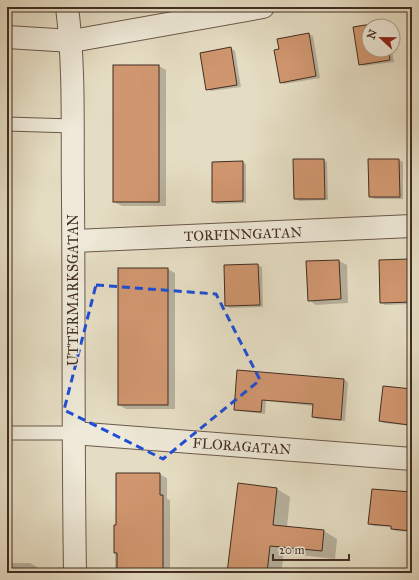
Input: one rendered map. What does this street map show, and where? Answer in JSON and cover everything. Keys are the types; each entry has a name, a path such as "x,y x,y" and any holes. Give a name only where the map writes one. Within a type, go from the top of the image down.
{"street":[{"name":"UTTERMARKSGATAN","path":"67,7 72,41 74,241 73,433 75,573"},
{"path":"7,37 72,41 263,7"},
{"name":"TORFINNGATAN","path":"74,241 412,226"},
{"name":"FLORAGATAN","path":"73,433 412,459"}],"lane":[{"path":"7,124 72,126"},
{"path":"7,433 73,433"}],"highlighted area":[{"path":"96,285 216,294 260,380 163,459 64,410"}],"building":[{"path":"361,26 361,58 390,58 390,60 359,65 353,27"},
{"path":"309,33 316,76 280,83 274,50 279,49 277,39"},
{"path":"231,47 237,85 206,90 200,53"},
{"path":"113,65 159,65 159,202 113,202"},
{"path":"293,159 324,159 325,199 294,199"},
{"path":"368,159 399,159 400,197 369,197"},
{"path":"243,161 243,201 212,202 212,162"},
{"path":"410,259 412,302 380,303 379,260"},
{"path":"339,260 341,299 308,301 306,261"},
{"path":"258,264 260,305 225,306 224,265"},
{"path":"118,268 168,268 168,405 118,405"},
{"path":"237,370 344,379 341,420 312,417 313,404 262,400 261,412 234,410"},
{"path":"383,386 412,389 409,425 379,421"},
{"path":"116,473 160,473 160,495 163,495 163,573 117,573 117,553 114,553 114,525 116,525"},
{"path":"238,483 277,488 273,525 324,530 322,551 270,546 267,573 227,573"},
{"path":"372,489 412,492 412,531 391,529 391,526 368,524"}]}
